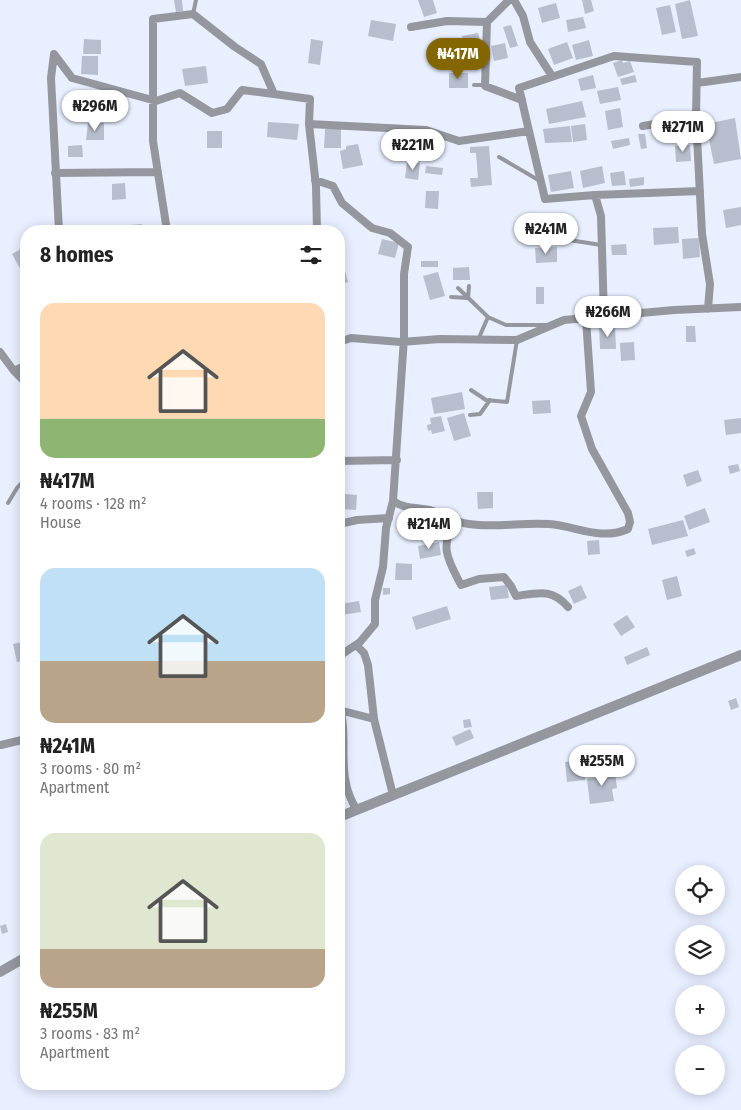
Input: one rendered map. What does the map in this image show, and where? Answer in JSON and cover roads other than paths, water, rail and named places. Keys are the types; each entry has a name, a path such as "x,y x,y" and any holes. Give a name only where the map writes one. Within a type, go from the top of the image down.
{"street":[{"path":"509,0 487,22 485,86 522,100"},
{"path":"514,0 523,16 530,42 552,76"},
{"path":"166,225 153,141 153,19 193,14 235,47 261,64 274,94"},
{"path":"411,27 447,21 487,22"},
{"path":"59,225 51,78 54,54 72,78 154,101 180,93 212,113 227,109 242,90 310,99 309,124 315,180 317,225"},
{"path":"700,191 544,199 519,88 614,56 697,62 696,117 700,191 702,234 710,284 708,309"},
{"path":"696,82 741,77"},
{"path":"643,126 696,117"},
{"path":"309,124 426,130 459,141 529,131"},
{"path":"55,173 158,172"},
{"path":"315,180 333,186 342,203 372,228 390,233 408,247 404,274 404,342 398,460 394,500 386,528 383,567 375,600 375,624 345,654"},
{"path":"595,195 601,216 604,318"},
{"path":"345,340 351,338 404,342 517,340 564,320 586,320 741,307"},
{"path":"394,500 402,506 430,510 455,522 471,525 550,524 599,534 618,533 628,529 630,522 628,513 592,449 581,416 590,392 586,320"},
{"path":"0,352 20,377"},
{"path":"14,371 20,368"},
{"path":"345,461 398,460"},
{"path":"345,523 389,518"},
{"path":"455,522 448,534 446,546 448,560 461,584 479,579 504,577 512,586 516,596 549,593 568,607"},
{"path":"356,645 364,653 368,665 374,719 393,795"},
{"path":"345,815 741,656"},
{"path":"345,710 374,719"},
{"path":"1,745 20,740"},
{"path":"345,779 349,798 357,810"},
{"path":"345,796 349,798"},
{"path":"1,970 20,960"}],"lane":[{"path":"193,14 196,0"},
{"path":"474,85 485,86"},
{"path":"500,157 541,181"},
{"path":"544,236 602,246"},
{"path":"468,298 470,286"},
{"path":"458,288 488,317 506,325 551,325"},
{"path":"451,297 468,298"},
{"path":"478,340 488,317"},
{"path":"472,390 490,400 507,402 517,340"},
{"path":"470,415 480,414 490,400"},
{"path":"8,504 20,485"}]}
